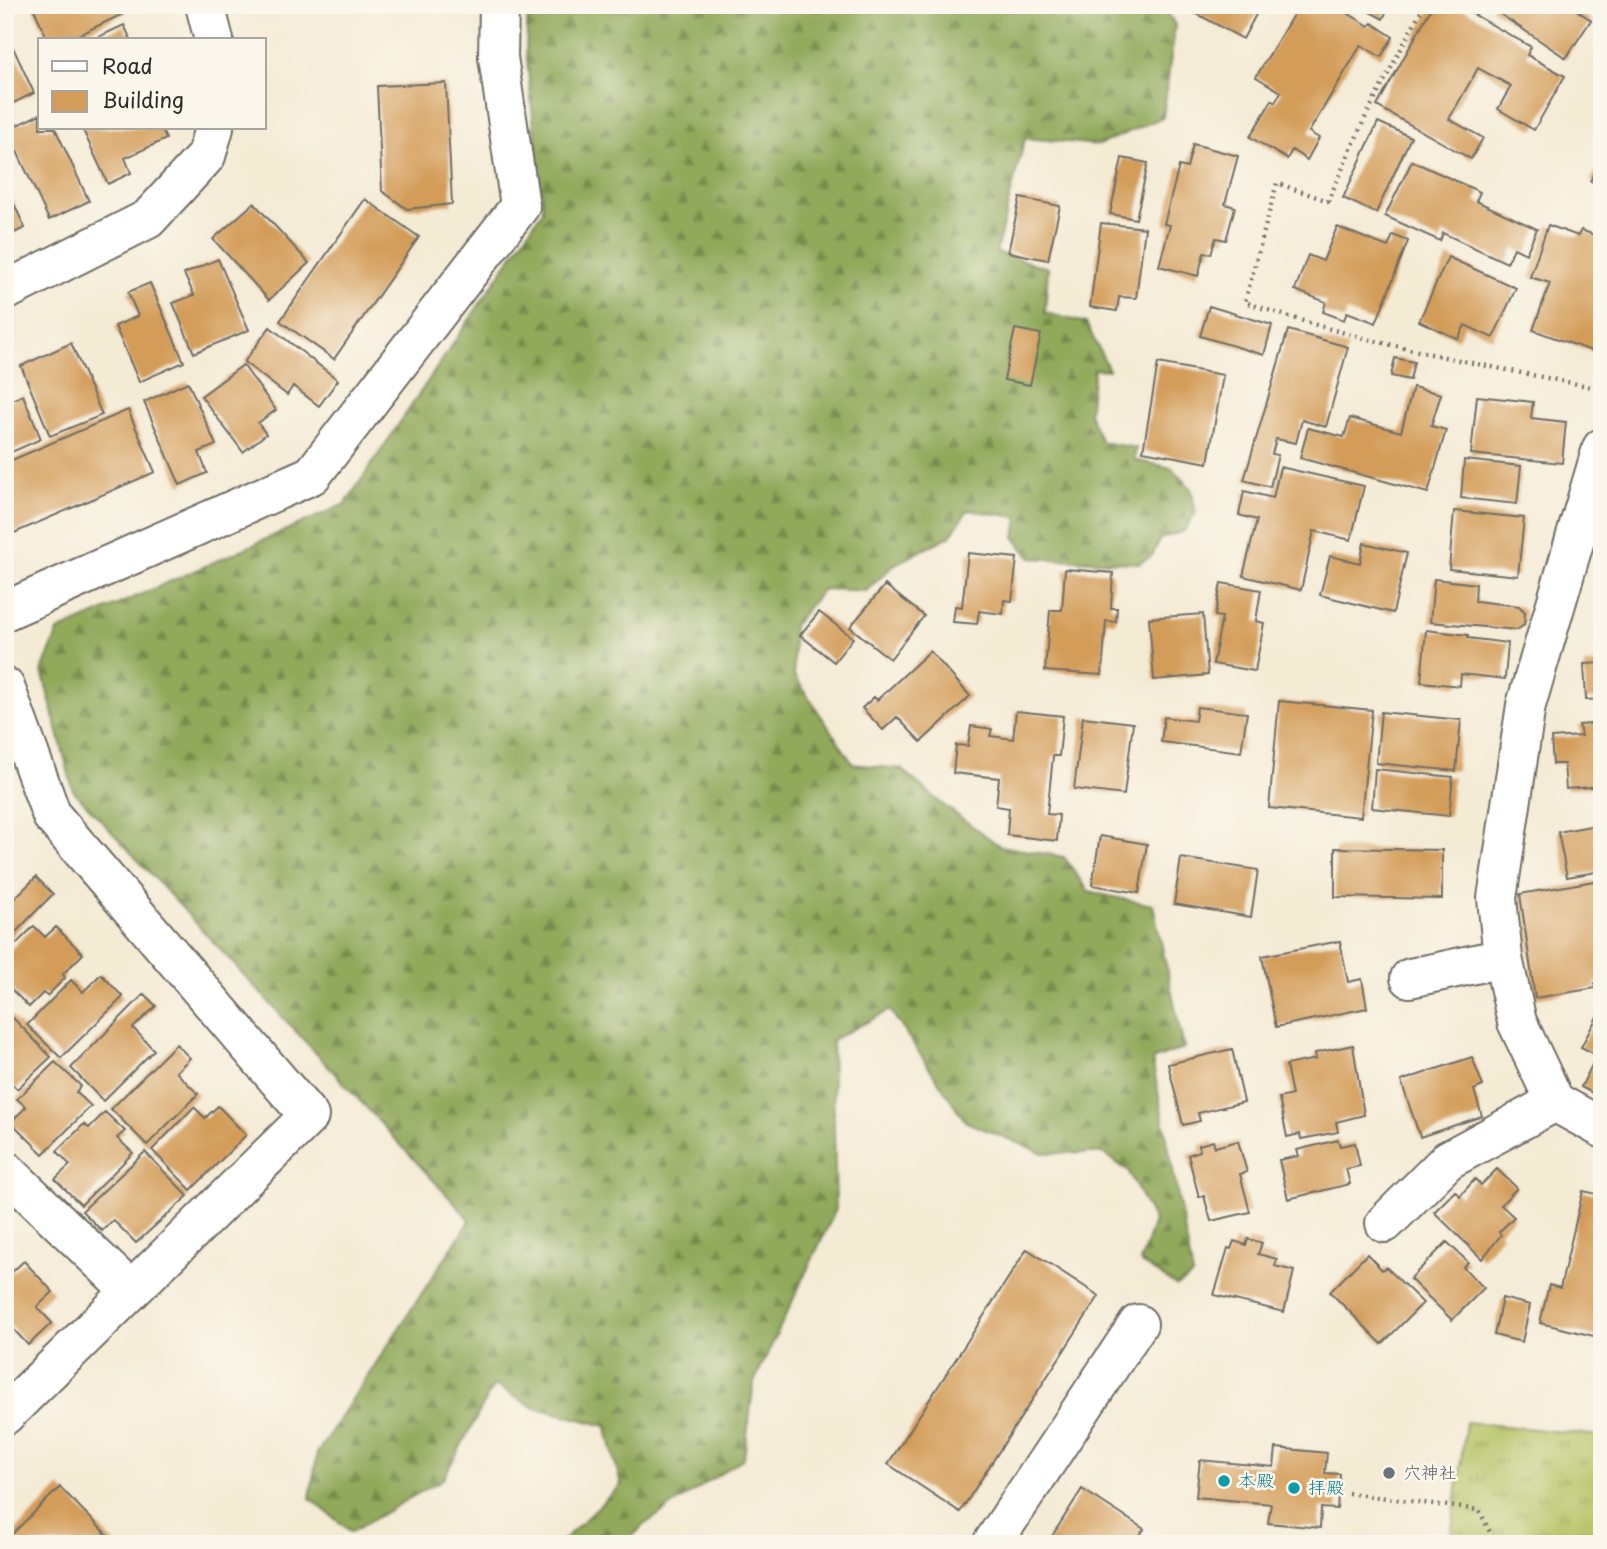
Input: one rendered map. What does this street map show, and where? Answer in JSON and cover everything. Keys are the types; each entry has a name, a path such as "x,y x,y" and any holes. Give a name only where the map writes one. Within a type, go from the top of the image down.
{"street":[{"path":"205,5 213,38"},
{"path":"5,611 312,475 520,206 498,57 499,5"},
{"path":"5,291 148,219 205,156 213,130"},
{"path":"1602,448 1525,705 1497,898 1503,958 1517,1022 1555,1102 1602,1128"},
{"path":"5,687 52,816 309,1116 5,1415"},
{"path":"1410,978 1503,958"},
{"path":"1385,1223 1448,1160 1555,1102"},
{"path":"5,1170 131,1291"},
{"path":"992,1544 1138,1324"}],"path":[{"path":"1424,5 1365,118 1328,201 1277,183 1245,302 1302,322 1475,363 1602,389"},
{"path":"1348,1493 1479,1510 1496,1544"}],"green space":[{"path":"528,5 1163,5 1175,25 1163,117 1099,145 1025,138 996,252 1048,268 1045,313 1086,323 1109,370 1094,369 1089,413 1101,442 1136,448 1134,460 1172,468 1191,489 1196,512 1184,531 1160,539 1152,556 1139,563 1030,558 1015,538 1018,517 968,510 950,536 895,564 866,591 823,589 793,626 794,675 853,764 901,769 942,804 1000,846 1064,857 1089,892 1153,905 1184,1048 1152,1060 1193,1275 1177,1286 1140,1262 1154,1221 1128,1171 1103,1153 1043,1153 966,1122 890,1010 832,1040 836,1209 754,1382 744,1458 645,1524 624,1544 559,1544 621,1485 606,1426 533,1407 494,1385 443,1479 351,1532 310,1498 317,1453 470,1220 73,790 42,671 58,631 345,504 543,210 526,52"},
{"path":"1466,1422 1602,1436 1602,1544 1450,1544"}],"building":[{"path":"32,5 122,5 125,13 72,38 47,38"},
{"path":"1190,5 1261,5 1243,39 1188,9"},
{"path":"1299,5 1334,5 1369,26 1372,23 1393,37 1381,57 1361,45 1309,132 1319,138 1307,160 1292,150 1287,159 1250,137 1272,100 1275,102 1281,92 1256,77"},
{"path":"1357,5 1390,5 1383,19"},
{"path":"1433,5 1457,5 1531,47 1527,55 1565,76 1534,130 1498,109 1511,86 1478,68 1449,119 1483,138 1471,159 1377,106"},
{"path":"1493,5 1569,5 1591,20 1566,58 1491,8"},
{"path":"124,25 130,38 96,38"},
{"path":"5,30 34,93 5,107"},
{"path":"446,83 452,204 407,209 382,191 377,86"},
{"path":"38,115 38,130 56,130 89,201 49,220 7,130"},
{"path":"1378,122 1411,137 1376,213 1343,198"},
{"path":"83,130 162,130 166,139 125,158 131,173 108,184"},
{"path":"1193,144 1238,156 1225,204 1235,207 1226,240 1216,238 1211,254 1204,253 1198,276 1159,266 1170,225 1164,224 1179,166 1187,168"},
{"path":"1122,158 1148,163 1136,219 1110,214"},
{"path":"1602,160 1602,187 1590,181"},
{"path":"1412,161 1480,192 1476,201 1537,229 1526,254 1514,248 1507,263 1443,233 1440,241 1385,216"},
{"path":"5,184 25,228 5,237"},
{"path":"1020,198 1060,206 1048,260 1008,252"},
{"path":"365,199 419,237 334,359 280,321"},
{"path":"254,203 309,263 269,300 213,239"},
{"path":"1101,223 1145,228 1136,298 1119,297 1117,311 1090,307"},
{"path":"1548,225 1578,236 1581,230 1602,238 1602,331 1594,352 1533,330 1550,283 1530,277"},
{"path":"1337,227 1388,247 1393,235 1408,241 1376,323 1347,312 1344,320 1323,312 1326,302 1295,290 1308,255 1323,261"},
{"path":"1448,257 1516,288 1493,338 1465,325 1458,339 1419,321"},
{"path":"218,259 249,330 194,353 173,303 194,295 184,274"},
{"path":"150,283 184,362 139,382 115,326 138,316 128,292"},
{"path":"1209,306 1272,325 1264,355 1200,336"},
{"path":"270,327 338,380 319,406 293,386 287,395 244,362"},
{"path":"1015,329 1041,334 1030,385 1004,380"},
{"path":"1288,330 1348,347 1326,427 1302,420 1296,443 1276,439 1272,454 1278,455 1270,487 1244,480"},
{"path":"71,343 102,415 50,436 21,366"},
{"path":"1395,358 1414,362 1410,380 1391,376"},
{"path":"1158,363 1223,375 1208,463 1143,451"},
{"path":"243,365 276,410 258,423 266,434 243,452 201,396"},
{"path":"188,382 216,445 199,452 207,473 180,485 144,402"},
{"path":"1413,387 1441,394 1431,426 1446,430 1428,493 1300,458 1308,428 1344,437 1350,418 1401,432"},
{"path":"23,395 41,439 5,455 5,403"},
{"path":"1477,396 1533,402 1531,418 1566,422 1562,463 1471,454"},
{"path":"128,410 155,472 5,537 5,463"},
{"path":"1464,460 1521,466 1517,504 1461,498"},
{"path":"1280,467 1364,486 1351,540 1314,531 1301,590 1243,576 1257,520 1239,515 1244,491 1273,498"},
{"path":"1454,511 1524,518 1518,576 1449,569"},
{"path":"1364,543 1407,553 1393,613 1320,595 1330,556 1360,563"},
{"path":"968,553 1017,558 1012,601 1004,600 1003,614 979,611 977,624 953,622 955,606 962,607"},
{"path":"1065,569 1113,573 1111,608 1117,608 1116,622 1106,621 1102,675 1045,671 1050,610 1062,610"},
{"path":"1434,579 1476,584 1475,601 1519,606 1525,612 1524,625 1517,630 1430,622"},
{"path":"1221,583 1261,590 1256,621 1264,623 1255,671 1213,664 1222,617 1215,616"},
{"path":"885,585 924,616 890,659 850,627"},
{"path":"819,612 853,638 834,662 800,635"},
{"path":"1203,614 1208,675 1154,680 1149,618"},
{"path":"1426,630 1508,643 1505,679 1461,674 1460,686 1421,682"},
{"path":"930,651 970,696 921,742 897,717 883,730 862,708 874,697 877,700"},
{"path":"1602,663 1602,699 1586,700 1584,664"},
{"path":"1279,701 1372,710 1361,817 1269,808"},
{"path":"1197,707 1247,713 1241,752 1161,742 1164,717 1195,721"},
{"path":"1016,711 1063,716 1059,756 1053,756 1047,814 1059,815 1057,841 1007,835 1009,808 996,806 999,778 953,773 956,745 968,746 971,726 992,729 990,736 1013,739"},
{"path":"1381,712 1461,720 1456,771 1376,763"},
{"path":"1083,717 1133,723 1124,795 1074,789"},
{"path":"1602,723 1602,786 1566,789 1564,764 1553,764 1551,738 1581,736 1579,725"},
{"path":"1375,769 1453,777 1449,816 1372,808"},
{"path":"1602,824 1602,871 1567,877 1558,832"},
{"path":"1100,836 1147,844 1139,893 1092,885"},
{"path":"1335,848 1442,850 1442,899 1335,897"},
{"path":"1181,858 1258,870 1251,917 1174,904"},
{"path":"36,877 53,894 5,943 5,902 8,905"},
{"path":"1600,880 1602,952 1598,953 1602,966 1602,982 1595,983 1596,988 1535,998 1520,894"},
{"path":"34,926 45,937 56,927 83,954 63,974 65,978 47,996 43,993 29,1007 5,983 5,955"},
{"path":"1340,941 1348,982 1362,979 1367,1008 1276,1027 1262,956"},
{"path":"101,974 123,997 61,1058 27,1025 71,980 83,992"},
{"path":"144,994 156,1006 133,1028 154,1050 103,1101 71,1068"},
{"path":"10,1015 51,1057 17,1089 5,1077 5,1020"},
{"path":"1598,1015 1602,1016 1602,1098 1581,1087 1597,1055 1581,1047"},
{"path":"176,1044 190,1058 176,1072 198,1094 147,1145 111,1109"},
{"path":"1353,1045 1364,1115 1336,1122 1338,1132 1301,1139 1300,1134 1287,1137 1279,1098 1292,1095 1286,1065 1316,1059 1315,1053"},
{"path":"1232,1049 1244,1102 1198,1113 1200,1121 1183,1125 1168,1064"},
{"path":"1472,1057 1483,1086 1474,1090 1482,1116 1420,1137 1401,1081"},
{"path":"55,1062 81,1086 76,1092 91,1106 43,1154 11,1122 26,1107 17,1099"},
{"path":"218,1106 246,1135 191,1190 152,1150 194,1107 205,1118"},
{"path":"105,1112 125,1131 117,1138 133,1153 81,1205 55,1179 70,1165 57,1151 84,1124 89,1128"},
{"path":"1338,1140 1340,1146 1355,1143 1360,1166 1346,1169 1350,1184 1288,1199 1279,1160 1299,1156 1297,1150"},
{"path":"1213,1141 1215,1147 1238,1141 1247,1172 1240,1174 1250,1212 1211,1221 1204,1196 1199,1197 1188,1155 1200,1151 1199,1145"},
{"path":"145,1152 188,1196 136,1243 113,1220 102,1231 82,1211"},
{"path":"1497,1169 1517,1188 1501,1205 1514,1217 1499,1232 1501,1235 1482,1259 1434,1212 1455,1191 1460,1196 1475,1179 1481,1185"},
{"path":"1583,1191 1602,1195 1602,1338 1540,1323 1549,1285 1560,1288"},
{"path":"1248,1239 1262,1243 1258,1254 1277,1259 1275,1266 1294,1271 1284,1312 1214,1295 1228,1248 1231,1249 1234,1241 1246,1245"},
{"path":"1447,1242 1468,1262 1463,1267 1484,1288 1452,1320 1410,1279"},
{"path":"1027,1249 1099,1296 960,1512 888,1464"},
{"path":"1367,1254 1382,1270 1386,1267 1423,1303 1382,1344 1330,1292"},
{"path":"24,1261 53,1292 37,1307 52,1323 28,1345 5,1320 5,1265 12,1272"},
{"path":"1502,1298 1530,1305 1522,1342 1494,1335"},
{"name":"拝殿","path":"1276,1448 1327,1453 1325,1473 1340,1474 1337,1509 1321,1508 1320,1528 1268,1523 1271,1504 1196,1497 1200,1460 1274,1467"},
{"path":"60,1487 116,1544 5,1544"},
{"path":"1082,1489 1144,1529 1134,1544 1047,1544"}],"place":[{"name":"穴神社","path":"1389,1473"},
{"name":"本殿","path":"1224,1481"},
{"name":"拝殿","path":"1294,1488"}]}
